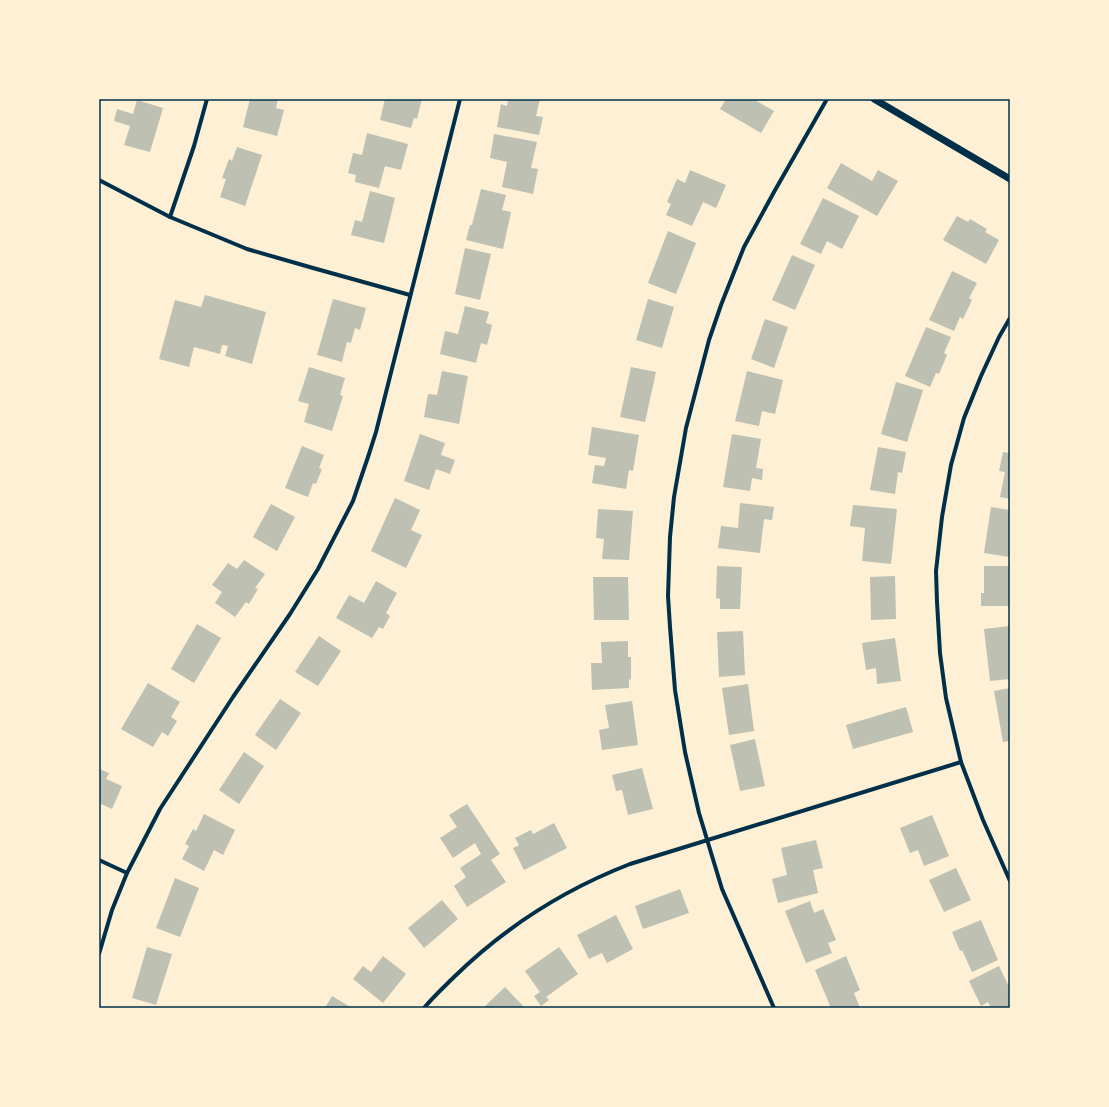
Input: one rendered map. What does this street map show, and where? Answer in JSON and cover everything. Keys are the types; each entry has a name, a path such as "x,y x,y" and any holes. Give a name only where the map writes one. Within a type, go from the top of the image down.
{"street":[{"path":"170,217 194,146 207,99"},
{"path":"99,954 112,910 127,873 160,809 233,697 290,614 318,569 353,501 376,432 460,99"},
{"path":"774,1008 722,890 699,813 685,752 675,682 670,627 668,596 670,537 674,497 686,428 709,340 721,305 744,247 827,99"},
{"path":"874,99 1010,179"},
{"path":"99,180 170,217 247,248 410,295"},
{"path":"1010,318 999,337 981,376 964,418 951,465 942,518 936,571 940,653 946,698 961,762 983,820 1010,881"},
{"path":"424,1008 463,968 499,937 538,909 584,883 630,864 961,762"},
{"path":"99,860 127,873"}],"building":[{"path":"250,99 278,99 276,108 284,110 277,136 243,127"},
{"path":"385,99 422,99 417,119 414,118 411,128 380,120"},
{"path":"508,99 540,99 536,116 543,117 539,135 497,127 501,104 507,106"},
{"path":"726,99 753,99 774,111 761,133 720,109"},
{"path":"137,100 163,108 150,152 124,145 130,126 114,121 117,109 133,114"},
{"path":"367,133 408,144 401,170 385,166 379,188 355,182 356,175 348,173 353,153 362,155"},
{"path":"494,134 537,142 531,168 538,169 533,194 502,187 507,162 490,158"},
{"path":"237,147 262,155 245,206 220,197 226,179 222,178 229,159 232,161"},
{"path":"841,163 872,181 878,170 898,181 877,216 827,188"},
{"path":"690,170 726,185 716,208 703,202 692,226 666,215 671,204 667,202 677,179 685,183"},
{"path":"481,189 506,195 502,210 511,212 503,249 466,240 470,225 472,225"},
{"path":"370,191 395,198 384,243 351,235 355,220 362,222"},
{"path":"823,198 859,216 842,249 827,241 821,254 800,244"},
{"path":"957,216 968,222 970,219 987,229 985,232 999,240 986,264 943,240"},
{"path":"668,231 696,243 676,294 648,283"},
{"path":"465,248 491,254 480,300 455,294"},
{"path":"792,255 815,265 795,310 772,300"},
{"path":"952,271 977,283 969,298 972,300 963,319 960,317 954,331 929,320"},
{"path":"205,295 266,312 252,364 225,356 228,346 222,345 220,354 194,347 189,367 159,359 175,300 201,307"},
{"path":"333,299 366,308 360,330 355,328 351,343 347,342 342,362 317,355"},
{"path":"648,299 674,307 662,348 636,340"},
{"path":"465,306 489,312 486,323 492,325 487,345 481,343 476,363 440,354 445,331 458,334"},
{"path":"765,319 788,327 774,368 751,359"},
{"path":"926,327 951,337 944,353 947,355 939,374 936,373 930,387 905,376"},
{"path":"309,367 345,378 340,395 343,396 332,431 304,422 309,404 298,401"},
{"path":"631,367 656,372 645,422 620,417"},
{"path":"442,371 468,376 459,424 424,417 428,394 437,395"},
{"path":"747,371 783,380 775,414 762,411 759,426 735,421"},
{"path":"896,382 923,390 907,442 881,434"},
{"path":"592,427 639,435 633,471 629,470 626,489 592,483 595,465 604,466 606,458 588,455"},
{"path":"420,434 445,443 441,455 455,460 450,474 436,469 429,490 404,481"},
{"path":"732,434 761,439 756,468 763,469 762,480 752,478 750,491 723,487"},
{"path":"302,446 324,455 319,468 322,469 316,484 313,483 308,497 285,488"},
{"path":"878,447 906,452 902,473 898,472 895,494 870,490"},
{"path":"1003,452 1010,453 1010,499 1000,497 1005,472 999,471"},
{"path":"395,498 420,510 411,530 422,535 406,568 371,551"},
{"path":"740,503 774,507 772,520 764,519 760,553 718,548 721,526 738,528"},
{"path":"271,504 295,517 277,551 253,537"},
{"path":"853,505 897,509 891,564 862,561 865,528 850,526"},
{"path":"991,507 1010,510 1009,557 984,553"},
{"path":"598,509 633,511 629,560 602,559 604,539 596,538"},
{"path":"244,560 265,574 255,588 258,589 249,604 246,602 235,617 215,603 222,592 212,585 228,563 237,569"},
{"path":"717,566 742,567 740,609 720,609 720,599 716,598"},
{"path":"984,566 1010,566 1010,606 981,606 981,593 984,593"},
{"path":"895,576 896,619 871,620 870,577"},
{"path":"593,577 628,577 629,620 594,620"},
{"path":"376,581 397,593 386,613 390,616 383,629 379,627 372,638 336,618 349,595 364,603"},
{"path":"197,624 221,638 194,683 171,669"},
{"path":"1010,626 1010,679 990,681 984,629"},
{"path":"743,631 745,675 719,677 717,632"},
{"path":"319,636 341,651 318,686 295,672"},
{"path":"895,638 901,681 877,684 876,668 866,670 862,643"},
{"path":"628,641 628,657 631,657 631,680 629,679 629,688 592,690 591,663 602,663 601,642"},
{"path":"148,683 180,702 171,717 177,721 168,736 162,732 153,747 121,729"},
{"path":"748,684 754,731 729,735 722,688"},
{"path":"1010,688 1010,741 1003,742 994,691"},
{"path":"280,699 301,713 276,750 255,735"},
{"path":"632,701 638,745 602,750 599,730 609,728 605,705"},
{"path":"906,707 913,732 853,749 846,725"},
{"path":"755,739 765,786 740,791 730,745"},
{"path":"244,752 264,766 239,804 219,790"},
{"path":"642,768 653,809 628,815 622,790 616,791 612,775"},
{"path":"99,769 109,773 106,779 122,786 112,809 99,803"},
{"path":"467,804 500,854 491,860 506,882 467,907 454,886 466,877 460,868 481,854 475,843 453,858 440,838 457,827 449,815"},
{"path":"204,814 235,830 223,855 214,850 204,871 182,859 189,846 185,844 193,829 196,831"},
{"path":"932,815 949,856 924,866 918,850 910,853 900,828"},
{"path":"554,823 567,848 524,870 513,848 519,845 515,838 531,830 533,834"},
{"path":"816,840 823,868 813,870 818,893 778,903 772,879 787,875 781,848"},
{"path":"956,868 971,900 944,912 929,880"},
{"path":"175,878 199,888 180,937 156,928"},
{"path":"680,889 689,913 643,929 635,906"},
{"path":"442,900 458,919 424,948 408,928"},
{"path":"810,901 814,913 823,909 836,940 828,943 832,953 806,963 785,911"},
{"path":"616,915 633,949 607,963 602,953 589,959 577,935"},
{"path":"981,920 998,960 972,972 962,950 960,951 952,932"},
{"path":"147,947 172,954 156,1005 132,998"},
{"path":"559,947 578,974 546,997 549,1000 541,1006 534,996 540,992 525,971"},
{"path":"383,956 406,974 383,1003 353,979 363,966 371,972"},
{"path":"846,956 860,990 854,993 860,1008 831,1008 815,970"},
{"path":"999,966 1010,989 1010,1008 991,1008 988,1002 981,1006 969,981"},
{"path":"505,987 525,1008 483,1008"},
{"path":"332,996 352,1008 325,1008"}]}
